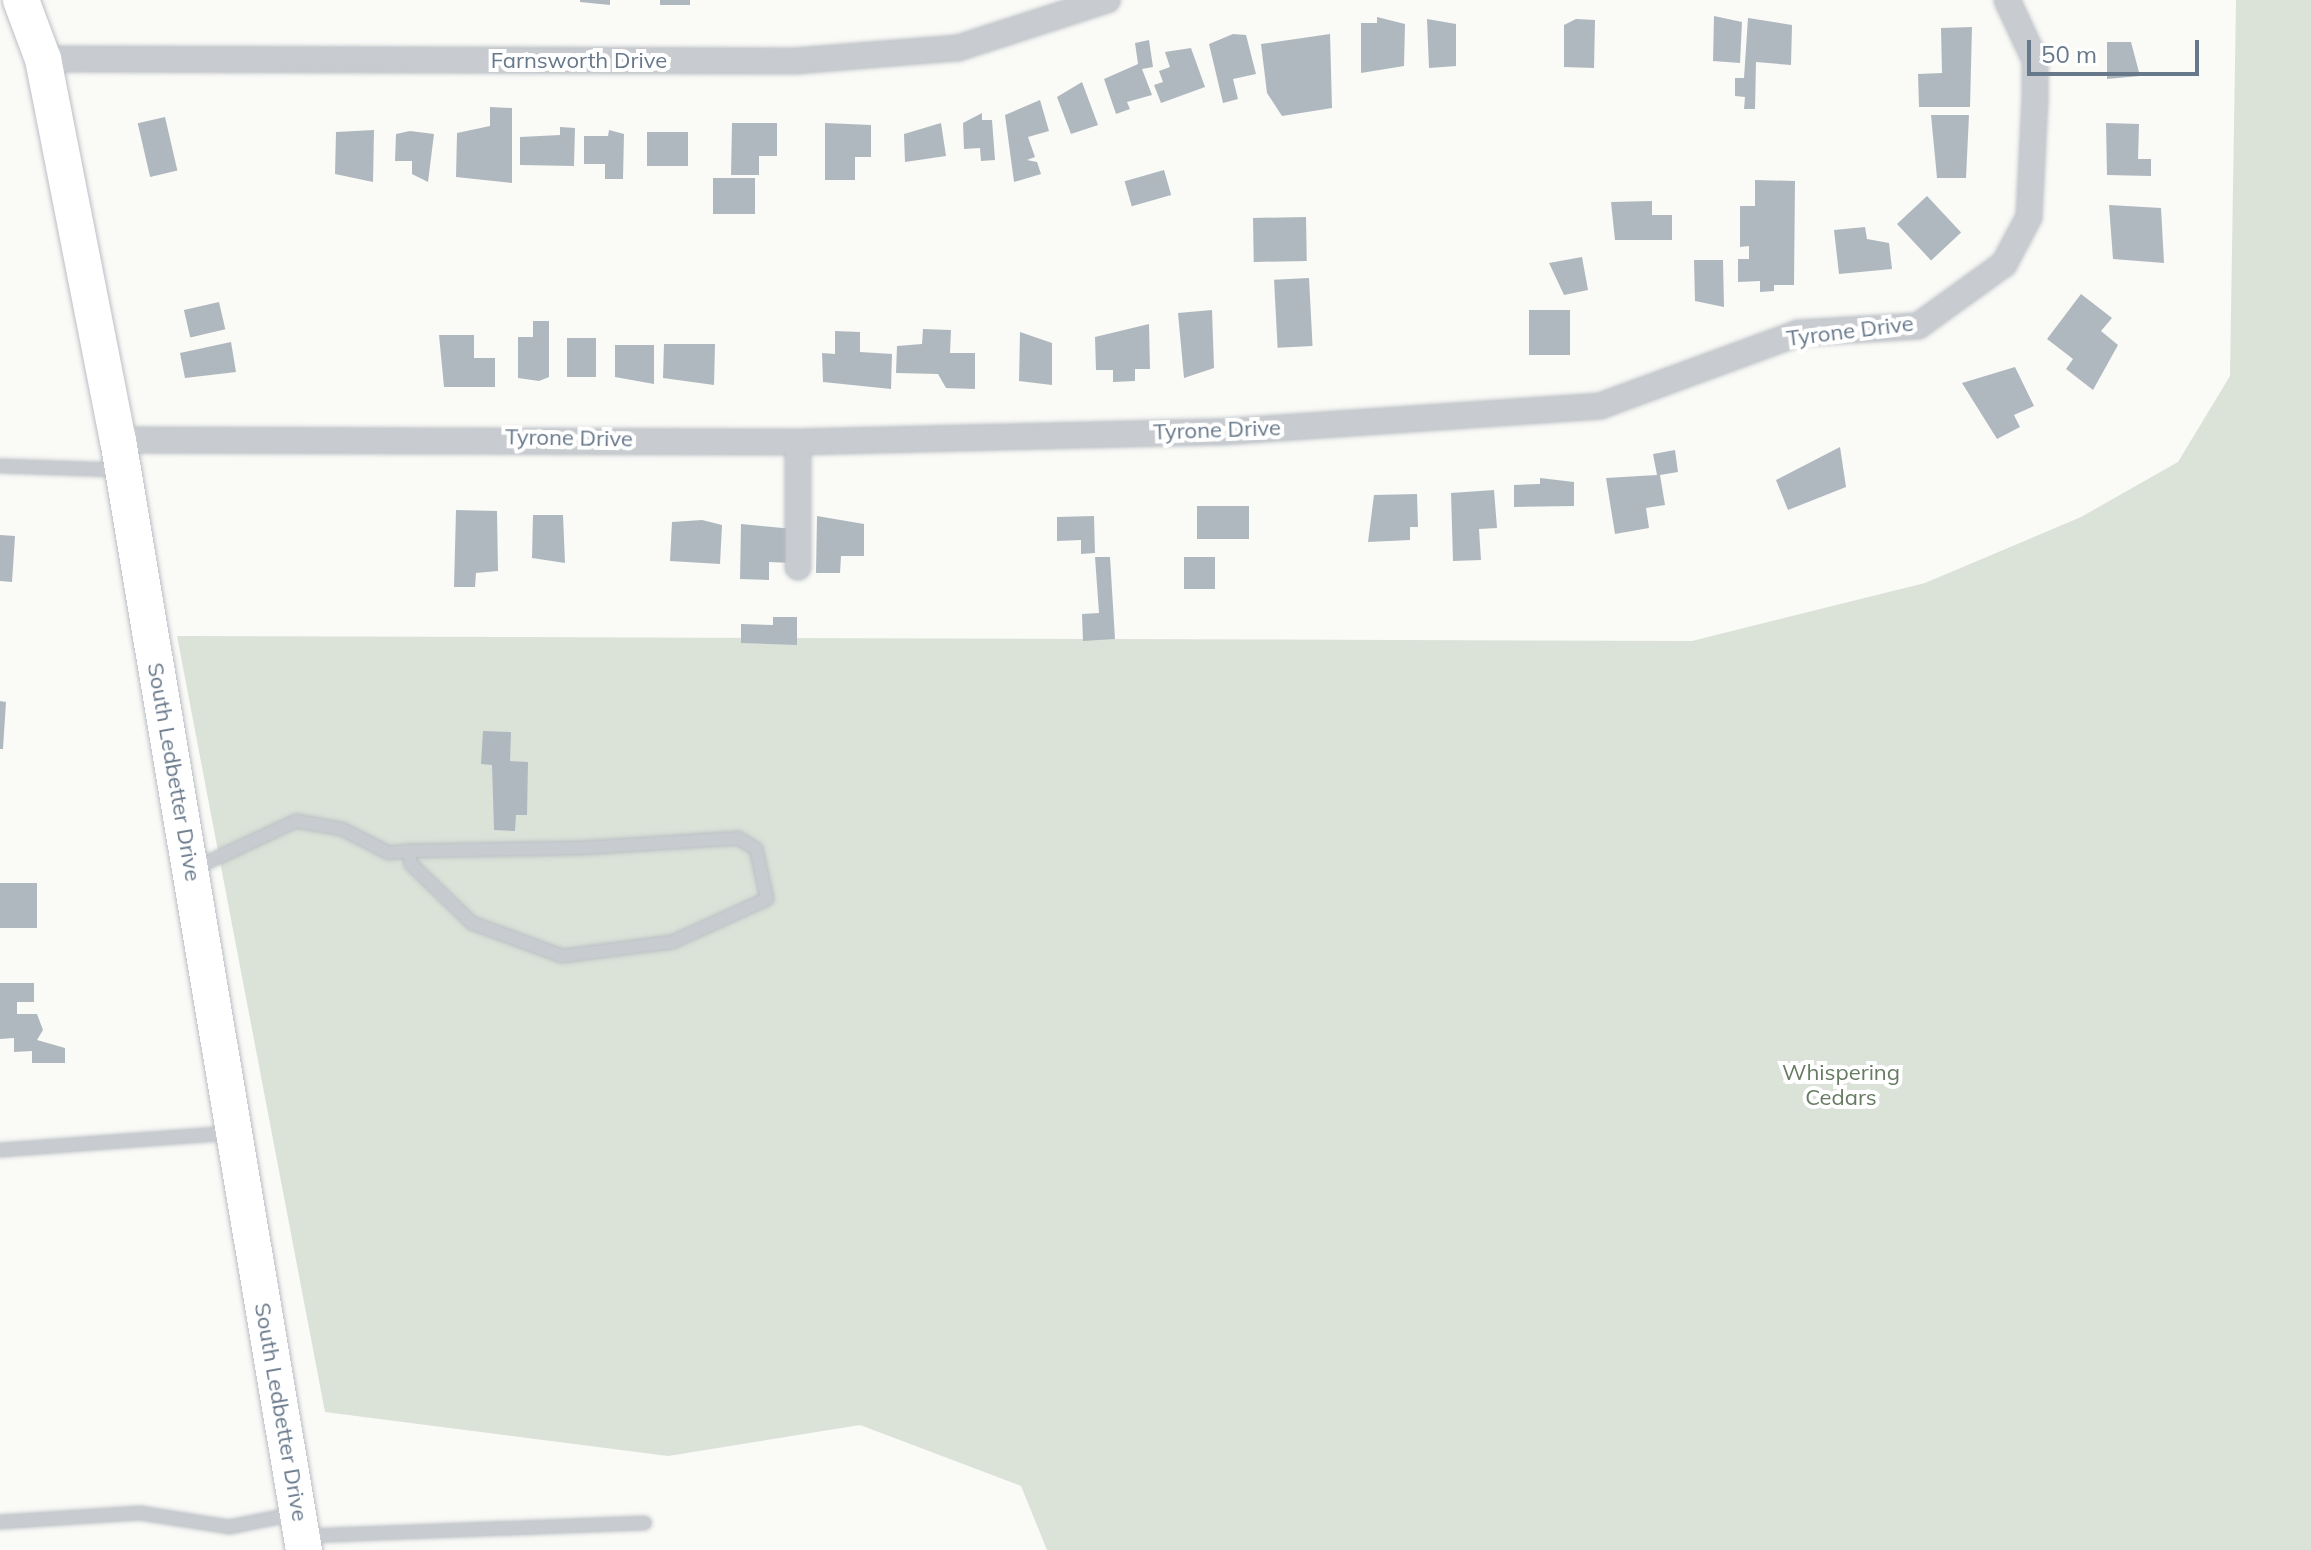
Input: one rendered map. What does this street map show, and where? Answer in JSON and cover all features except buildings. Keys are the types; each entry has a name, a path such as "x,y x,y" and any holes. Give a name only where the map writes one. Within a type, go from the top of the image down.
{"street":[{"name":"South Ledbetter Drive","path":"21,0 43,59 121,455 301,1533"},
{"name":"Farnsworth Drive","path":"43,59 795,61 958,48 1107,0"},
{"name":"Tyrone Drive","path":"121,455 1221,432 1600,406 1798,333 1918,326 2004,264 2029,217 2035,60 2007,0"},
{"path":"798,442 798,567"}],"lane":[{"path":"0,466 121,455"},
{"path":"190,871 296,821 342,829 389,853 409,851 738,838 756,849 767,899 672,942 562,956 472,923 411,864 409,851"},
{"path":"0,1150 234,1133"},
{"path":"0,1522 140,1513 229,1527 301,1533 645,1523"}],"green space":[{"name":"Whispering Cedars","path":"2236,0 2311,0 2311,1550 1047,1550 1021,1486 860,1425 668,1456 325,1412 177,636 1692,641 1925,583 2081,517 2178,462 2230,376"}]}
